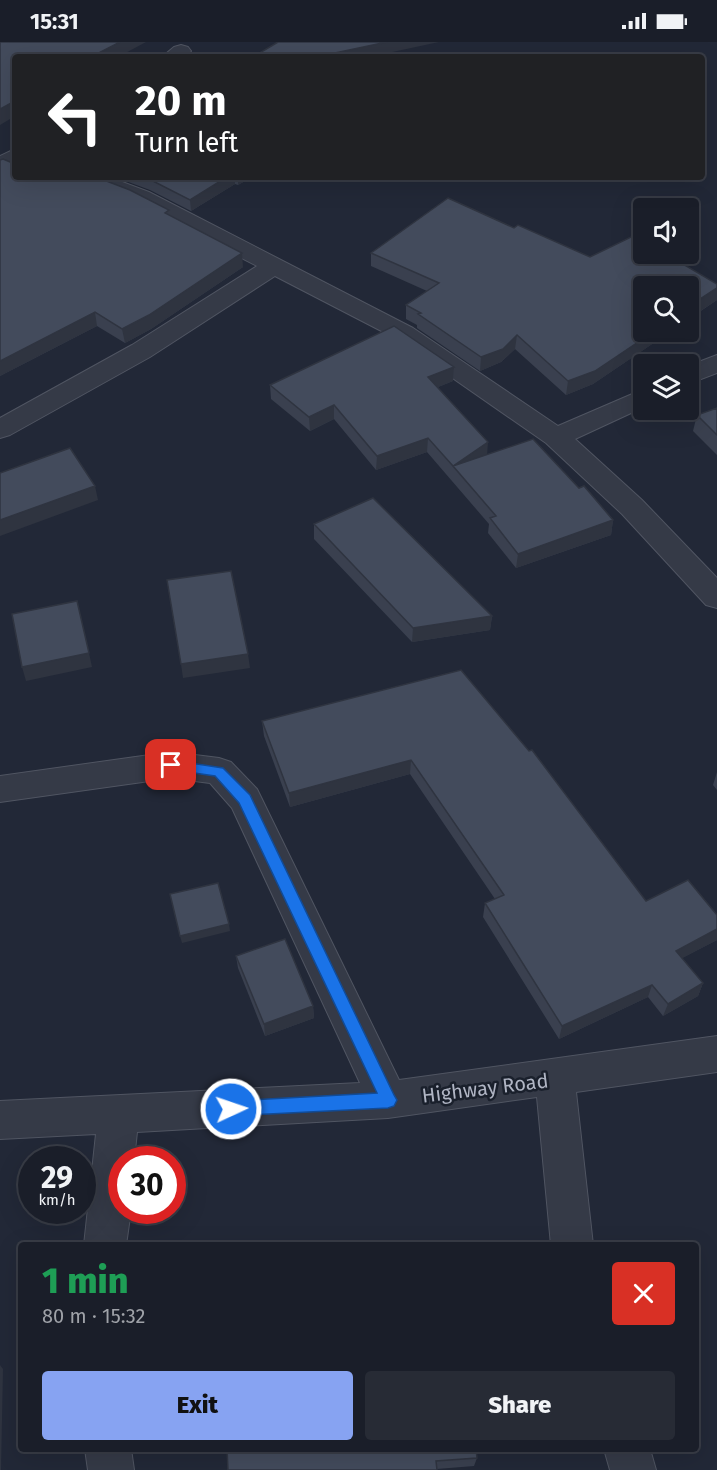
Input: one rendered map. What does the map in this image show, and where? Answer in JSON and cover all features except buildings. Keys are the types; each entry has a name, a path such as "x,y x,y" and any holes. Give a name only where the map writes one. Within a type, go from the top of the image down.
{"street":[{"path":"97,180 141,197 272,267 405,333 556,436 632,507 717,597"},
{"path":"0,429 141,351 272,267"},
{"path":"699,371 717,363"},
{"path":"556,436 633,402"},
{"path":"0,789 171,765 219,771 245,799 388,1100"},
{"name":"Highway Road","path":"0,1120 388,1100 555,1079 717,1054"},
{"path":"555,1079 572,1242"},
{"path":"105,1242 118,1115"},
{"path":"108,1452 111,1470"},
{"path":"628,1452 633,1470"}],"route":[{"path":"171,765 219,771 245,799 388,1100 231,1109"}]}
